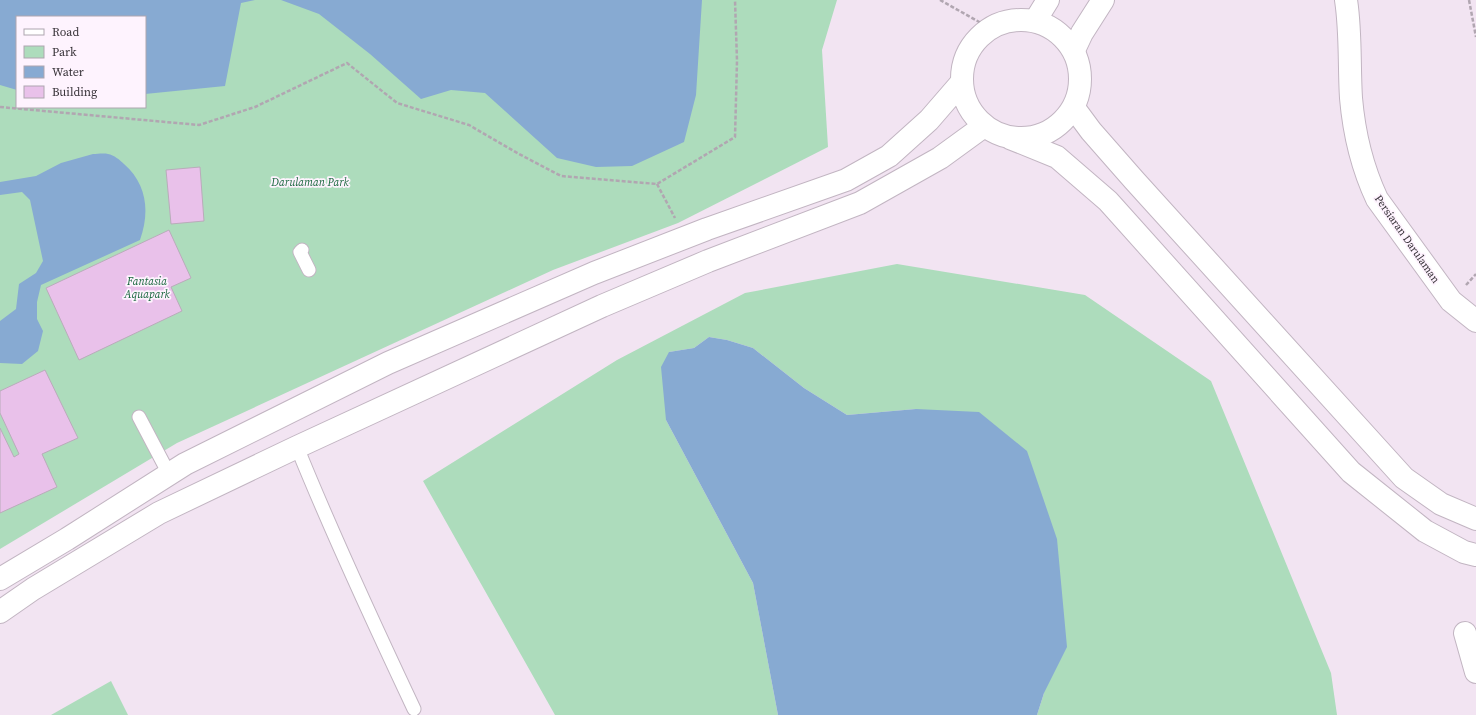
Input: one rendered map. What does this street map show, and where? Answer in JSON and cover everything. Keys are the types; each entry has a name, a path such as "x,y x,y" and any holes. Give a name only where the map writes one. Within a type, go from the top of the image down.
{"street":[{"path":"1035,20 1048,0"},
{"path":"1074,50 1082,33 1103,0"},
{"name":"Persiaran Darulaman","path":"1346,0 1351,60 1351,98 1360,152 1369,183 1377,199 1451,301 1476,321"},
{"path":"1010,138 1038,137 1059,126 1074,108 1082,79 1074,50 1064,36 1051,26 1035,20 1011,20 990,28 967,52 961,83 968,107 984,126 1010,138 1057,158 1108,201 1351,472 1426,531 1464,552 1476,555"},
{"path":"0,579 67,539 185,464 388,362 594,273 707,228 846,180 890,156 929,120 961,83"},
{"path":"1074,108 1091,131 1129,175 1404,478 1441,504 1476,520"},
{"path":"0,612 33,589 159,513 297,446 602,306 708,262 860,203 940,158 984,126"},
{"path":"1465,633 1476,672"}],"lane":[{"path":"302,250 300,252 310,270"},
{"path":"139,417 169,474"},
{"path":"297,446 315,491 362,597 414,709"}],"path":[{"path":"0,107 200,125 255,107 346,63 397,103 470,125 561,176 657,184 735,138 737,61 735,0"},
{"path":"940,0 990,28"},
{"path":"1469,0 1476,37"},
{"path":"657,184 678,223 684,238"}],"green space":[{"name":"Darulaman Park","path":"0,0 837,0 822,50 828,147 678,223 553,270 177,443 0,549"},
{"path":"897,264 1085,295 1211,381 1331,673 1337,715 1037,715 1044,693 916,409 847,415 804,388 753,348 727,340 709,337 694,348 669,352 666,420 753,583 778,715 555,715 423,481 617,360 745,293"},
{"path":"111,681 128,715 51,715"}],"water":[{"path":"0,0 255,0 241,3 225,86 146,94 146,16 16,16 16,90 0,85"},
{"path":"281,0 702,0 696,95 684,142 632,166 596,167 557,158 485,93 451,90 421,99 370,54 319,14"},
{"path":"93,154 106,154 115,157 132,172 138,180 142,189 145,209 145,219 140,240 41,285 37,302 37,319 43,331 38,351 22,364 0,363 0,321 16,309 19,284 36,273 43,261 30,200 22,192 0,195 0,182 36,176 61,163"},
{"path":"709,337 727,340 753,348 804,388 847,415 916,409 979,412 1027,451 1057,539 1067,647 1044,693 1037,715 778,715 753,583 666,420 661,367 669,352 694,348"}],"building":[{"path":"200,167 204,221 171,224 166,170"},
{"path":"169,230 191,278 171,287 182,311 79,360 46,288"},
{"path":"45,370 78,438 42,454 57,487 0,513 0,428 14,457 19,454 0,413 0,391"}],"park label":[{"name":"Fantasia Aquapark","path":"147,287"}]}
